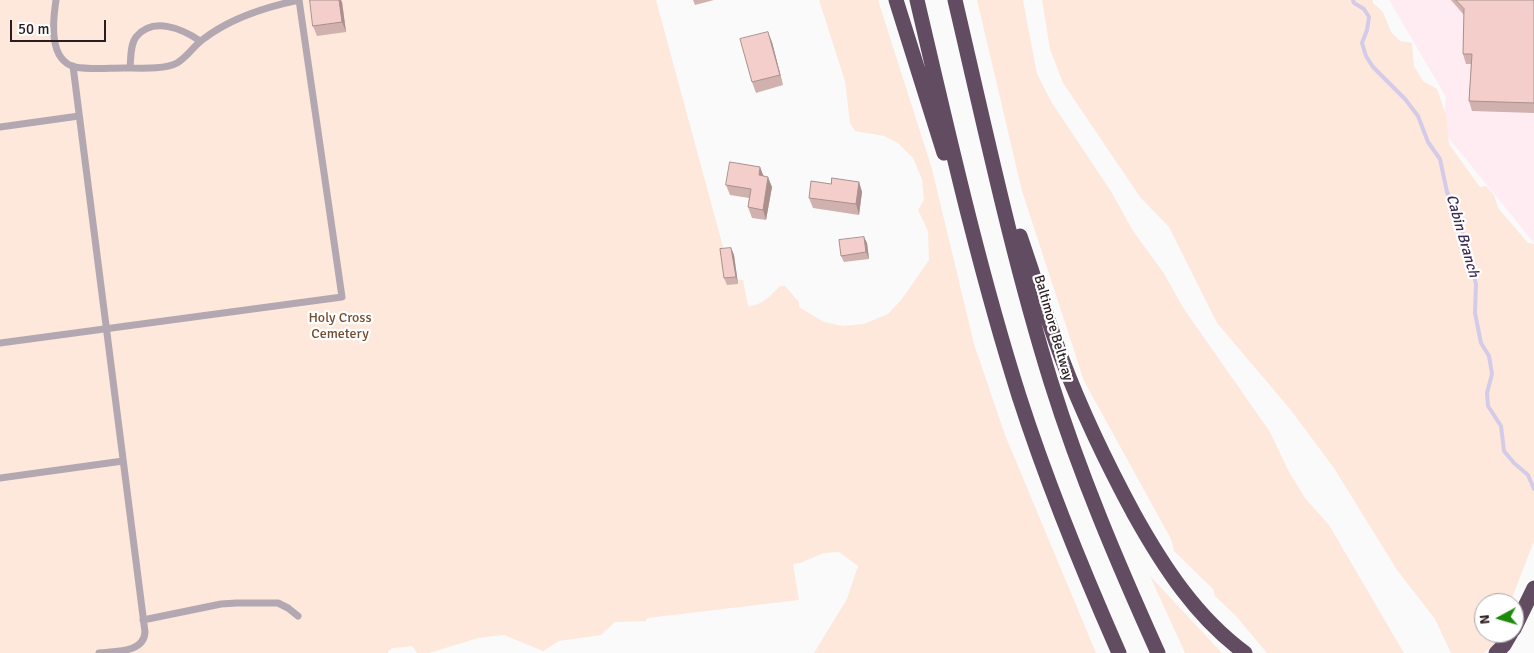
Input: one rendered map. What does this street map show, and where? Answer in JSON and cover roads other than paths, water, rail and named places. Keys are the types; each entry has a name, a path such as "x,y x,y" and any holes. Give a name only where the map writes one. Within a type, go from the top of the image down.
{"highway":[{"path":"896,0 982,267 1019,396 1086,578 1119,653"},
{"path":"917,0 982,267"},
{"name":"Baltimore Beltway","path":"954,0 1025,291 1051,383 1111,546 1158,653"},
{"path":"992,160 1062,359 1098,442 1123,492 1150,542 1173,577 1195,606 1216,628 1245,653"},
{"path":"1524,608 1534,588"},
{"path":"1496,653 1504,643"}],"lane":[{"path":"0,343 342,297 299,0 278,4 240,17 215,30 176,63 164,66 130,68 85,68 73,66 64,61 55,45 53,32 56,0"},
{"path":"130,68 132,48 136,37 146,30 160,26 173,27 188,32 200,41"},
{"path":"73,66 124,461 144,639 140,645 132,649 99,653"},
{"path":"0,127 79,116"},
{"path":"0,478 124,461"},
{"path":"143,620 221,604 237,603 278,603 298,616"}],"waterway":[{"name":"Cabin Branch","path":"1353,0 1354,3 1364,9 1369,17 1362,43 1366,56 1373,67 1405,99 1418,116 1428,142 1440,159 1447,192 1457,212 1476,284 1475,313 1481,343 1489,356 1492,374 1487,393 1488,406 1501,426 1504,451 1528,475 1534,489"}],"park label":[{"name":"Holy Cross Cemetery","path":"340,326"}]}
